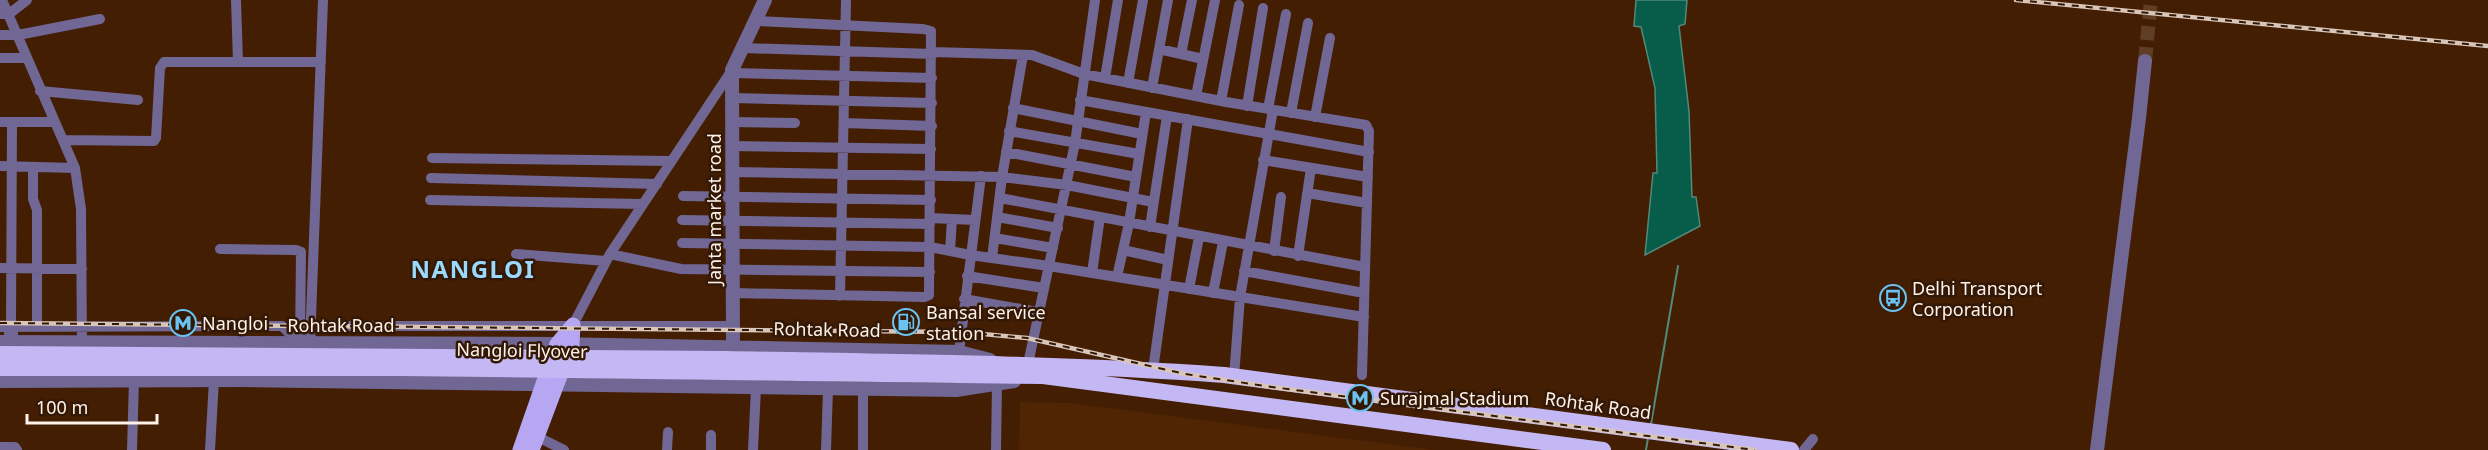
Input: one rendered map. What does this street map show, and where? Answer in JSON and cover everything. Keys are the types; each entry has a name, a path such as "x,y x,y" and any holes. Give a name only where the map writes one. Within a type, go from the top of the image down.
{"highway":[{"name":"Nangloi Flyover","path":"4,346 960,364 1043,376"},
{"name":"Rohtak Road","path":"1001,363 1153,370 1234,377 1791,450"},
{"name":"Nangloi Flyover","path":"0,368 400,368 1001,363"},
{"path":"1043,376 1559,447 1603,450"}],"main road":[{"path":"535,443 550,386 573,325"},
{"path":"520,450 550,386"}],"street":[{"path":"2,0 4,14 18,35 40,91 75,168 81,209 82,380"},
{"path":"4,14 27,0"},
{"path":"237,0 238,62"},
{"path":"305,344 311,327 323,0"},
{"path":"573,325 608,257 732,72 765,0"},
{"path":"840,296 846,0"},
{"path":"1028,364 1071,164 1095,0"},
{"path":"1105,78 1118,0"},
{"path":"1128,83 1143,0"},
{"path":"1152,88 1168,0"},
{"path":"1181,54 1192,0"},
{"path":"1196,96 1215,0"},
{"path":"1221,101 1239,5"},
{"path":"1246,106 1263,8"},
{"path":"1234,377 1240,297 1286,14"},
{"path":"0,35 18,35 100,20"},
{"path":"733,293 926,296 929,292 933,36 928,29 757,21"},
{"path":"1292,113 1308,23"},
{"path":"1315,117 1330,38"},
{"path":"743,48 1032,56 1084,74 1246,106 1366,125 1369,131 1369,152 1362,375"},
{"path":"1159,49 1203,59"},
{"path":"992,258 1009,130 1023,55"},
{"path":"0,58 27,58"},
{"path":"2097,450 2145,61"},
{"path":"64,140 154,141 160,68 164,62 321,62"},
{"path":"732,72 932,78"},
{"name":"Janta market road","path":"732,72 733,347"},
{"path":"40,91 138,100"},
{"path":"732,98 932,102"},
{"path":"1080,100 1369,152"},
{"path":"1013,108 1142,134"},
{"path":"1117,277 1129,223 1146,112"},
{"path":"1150,227 1167,116"},
{"path":"1153,370 1188,120"},
{"path":"0,122 55,122"},
{"path":"4,346 8,325 12,268 12,122"},
{"path":"732,122 795,123"},
{"path":"844,123 932,126"},
{"path":"1009,130 1139,154"},
{"path":"0,145 12,145"},
{"path":"732,146 931,149"},
{"path":"1006,152 1136,177"},
{"path":"432,158 671,161"},
{"path":"1263,160 1368,177"},
{"path":"0,166 75,168"},
{"path":"33,168 33,199 37,210 37,321"},
{"path":"1298,255 1311,168"},
{"path":"732,172 1002,177 1066,185 1153,202"},
{"path":"960,364 964,299 981,176"},
{"path":"431,177 657,184"},
{"path":"1307,193 1367,203"},
{"path":"683,196 931,200"},
{"path":"1274,251 1281,197"},
{"path":"1000,198 1248,247 1365,267"},
{"path":"430,200 643,204"},
{"path":"998,217 1058,228"},
{"path":"1092,273 1100,217"},
{"path":"950,251 952,219"},
{"path":"682,220 842,223 975,220"},
{"path":"1189,289 1199,237"},
{"path":"995,238 1053,248"},
{"path":"1213,293 1223,242"},
{"path":"682,243 930,247 1364,317"},
{"path":"220,249 301,252 305,344"},
{"path":"1123,250 1168,260"},
{"path":"516,254 608,257 672,268 930,272"},
{"path":"0,268 82,269"},
{"path":"1244,271 1364,293"},
{"path":"967,276 1044,288"},
{"path":"964,299 1038,312"},
{"path":"8,325 282,326 305,344"},
{"path":"311,327 733,326"},
{"name":"Rohtak Road","path":"4,346 82,343 564,344 733,347 960,364"},
{"path":"0,381 214,380 956,390 1043,376"},
{"path":"132,450 134,380"},
{"path":"210,450 214,380"},
{"path":"996,450 998,384"},
{"path":"753,450 756,388"},
{"path":"826,450 828,389"},
{"path":"863,389 864,450"},
{"path":"667,450 668,432"},
{"path":"711,435 711,450"},
{"path":"1804,450 1813,439"},
{"path":"535,443 564,450"},
{"path":"0,447 12,447 17,450"}],"shaded area":[{"path":"1020,402 1070,403 1434,450 1019,450"}],"water":[{"path":"1636,0 1687,0 1685,24 1679,26 1689,111 1692,197 1696,197 1700,226 1645,255 1653,173 1657,173 1655,88 1641,27 1634,26"}],"waterway":[{"path":"1651,424 1678,266"},
{"path":"1646,450 1648,438"}],"tunnel":[{"path":"2145,61 2151,0"}],"railway":[{"path":"2016,0 2488,46"},
{"path":"0,323 961,332 1027,338 1185,374 1272,387 1755,450"}],"place":[{"name":"Delhi Transport Corporation","path":"1893,298"},
{"name":"Bansal service station","path":"906,322"},
{"name":"Nangloi","path":"183,323"},
{"name":"Surajmal Stadium","path":"1360,398"}],"district":[{"name":"NANGLOI","path":"473,268"}]}
